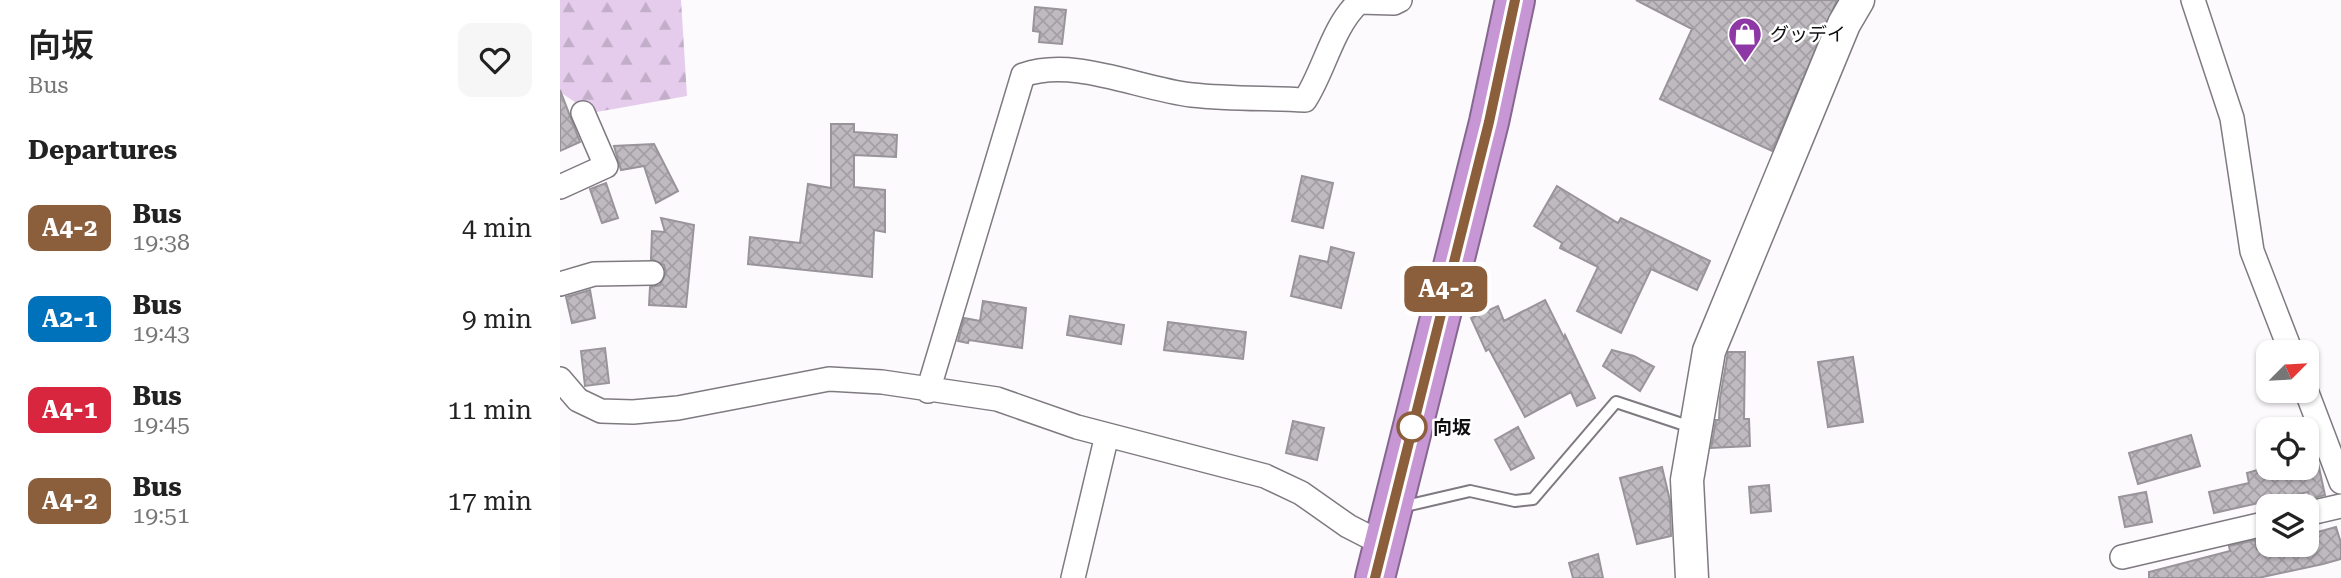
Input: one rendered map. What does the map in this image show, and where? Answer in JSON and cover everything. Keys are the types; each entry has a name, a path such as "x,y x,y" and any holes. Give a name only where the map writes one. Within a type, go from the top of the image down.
{"highway":[{"path":"1383,544 1489,122 1515,0"}],"street":[{"path":"928,391 1023,75 1037,70 1076,72 1191,95 1305,100 1316,82 1345,15 1359,2 1394,4 1401,0"},
{"path":"1692,578 1687,480 1709,351 1844,24 1858,0"},
{"path":"2193,0 2232,118 2252,251 2286,340"},
{"path":"560,187 606,166 583,113"},
{"path":"560,284 594,274 652,273"},
{"path":"560,379 578,400 601,411 633,412 678,408 829,379 882,382 928,391 997,399 1107,435 1265,476 1301,493 1348,526 1383,544"},
{"path":"2311,403 2341,482"},
{"path":"1073,578 1107,435"},
{"path":"2319,511 2341,506"},
{"path":"2122,557 2256,526"}],"lane":[{"path":"1383,544 1470,491 1515,501 1533,499 1616,402 1696,429"}],"green space":[{"path":"560,0 681,0 687,96 591,113 560,92"}],"building":[{"name":"グッデイ","path":"1636,0 1837,0 1772,151 1660,99 1692,29"},
{"path":"1035,7 1066,10 1062,44 1039,42 1040,32 1033,31"},
{"path":"560,90 580,142 560,151"},
{"path":"831,124 854,124 854,132 897,135 896,157 854,155 854,187 885,190 885,232 874,230 872,277 748,264 750,237 800,243 808,184 831,188"},
{"path":"654,144 678,191 656,203 644,166 621,170 614,146"},
{"path":"1302,176 1333,183 1323,228 1292,221"},
{"path":"606,183 618,218 602,223 590,189"},
{"path":"1557,186 1618,223 1621,218 1710,261 1697,290 1651,269 1621,333 1577,311 1598,267 1560,248 1562,243 1534,226"},
{"path":"661,218 694,225 686,307 649,305 650,287 660,285 666,273 664,265 651,259 652,231 665,232"},
{"path":"1331,247 1354,253 1341,308 1291,296 1300,256 1328,262"},
{"path":"590,290 595,318 572,323 566,297"},
{"path":"1545,300 1595,398 1577,406 1571,392 1525,417 1489,349 1486,351 1471,318 1498,306 1504,321"},
{"path":"983,301 1026,308 1022,348 969,340 968,343 958,341 964,318 980,321"},
{"path":"1070,316 1124,325 1121,344 1067,335"},
{"path":"1168,322 1246,332 1243,359 1164,350"},
{"path":"605,348 609,383 585,386 581,351"},
{"path":"1612,350 1634,356 1654,367 1640,391 1603,366"},
{"path":"1728,352 1745,352 1744,419 1749,419 1750,446 1711,448 1716,420 1719,420"},
{"path":"1853,357 1863,422 1828,427 1818,362"},
{"path":"1293,421 1324,428 1317,460 1286,453"},
{"path":"1518,427 1534,458 1511,470 1495,440"},
{"path":"2191,435 2200,466 2138,484 2129,453"},
{"path":"1662,467 1670,501 1671,536 1637,544 1620,478"},
{"path":"2319,468 2325,495 2319,497 2319,494 2308,492 2256,494 2256,504 2214,513 2209,492 2249,483 2247,473 2256,470 2256,480 2319,480"},
{"path":"1769,485 1771,511 1751,513 1749,487"},
{"path":"2146,492 2152,522 2125,527 2119,497"},
{"path":"2336,527 2341,543 2341,559 2258,578 2149,578 2149,572 2230,551 2229,546 2255,540 2256,557 2319,557 2319,532"},
{"path":"1598,554 1603,578 1573,578 1569,563"}],"bus line":[{"name":"A4-2","path":"1375,578 1489,122 1515,0"}],"place":[{"name":"グッデイ","path":"1745,64"},
{"name":"向坂","path":"1412,427"}]}
